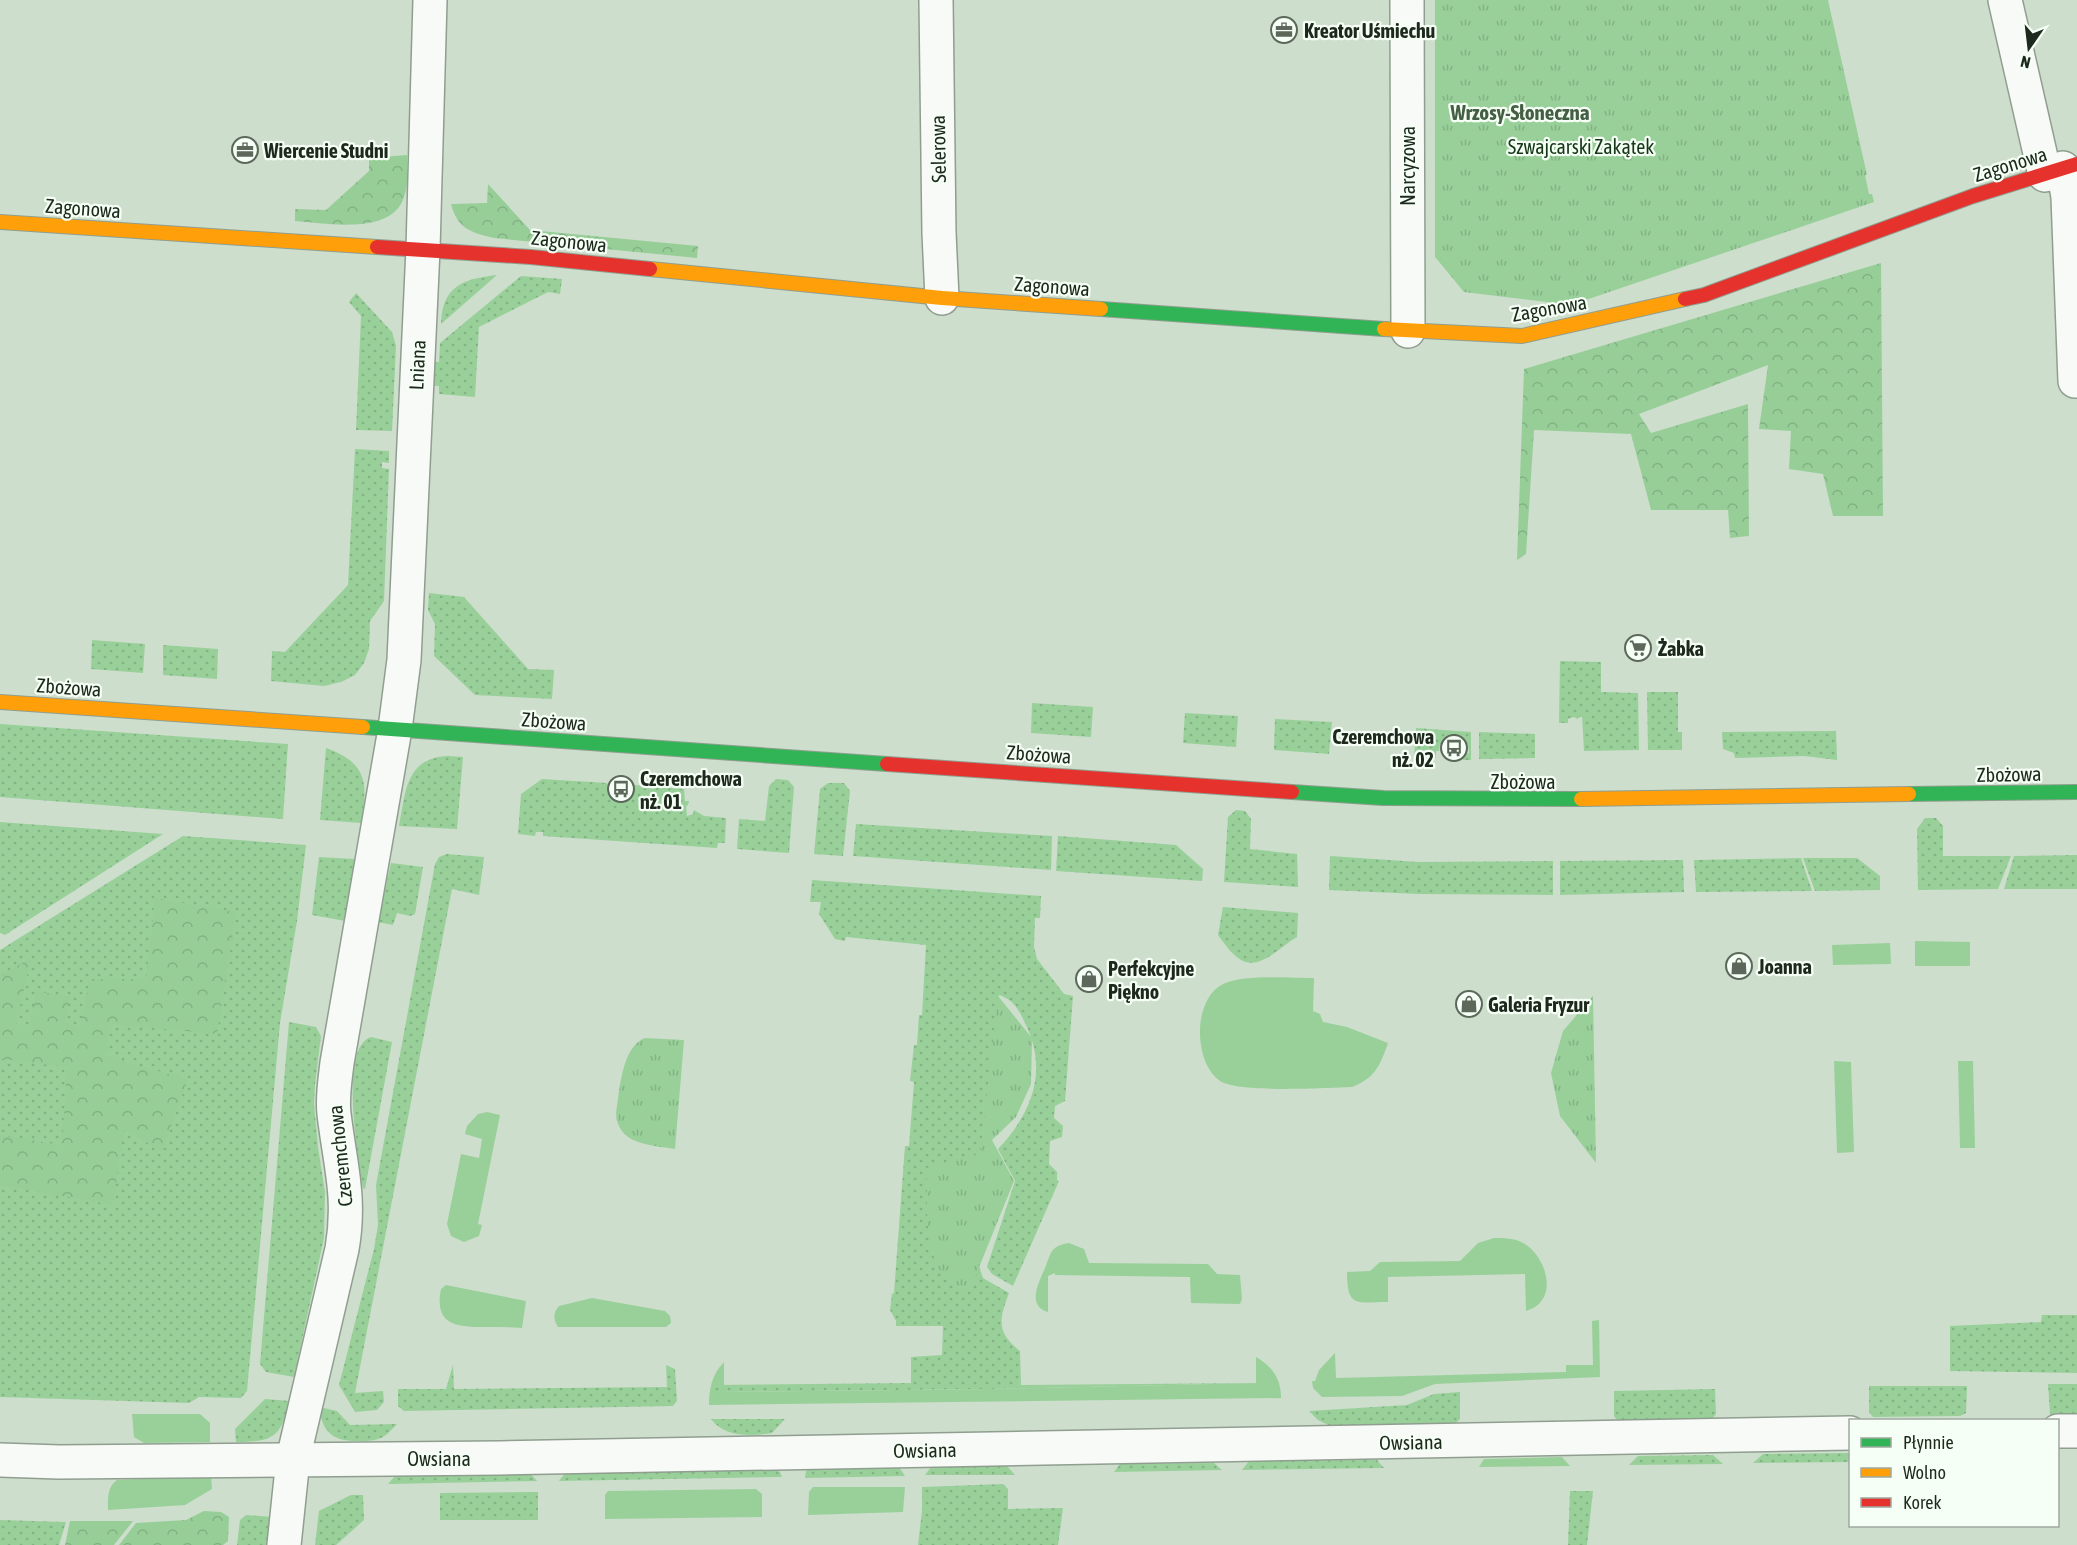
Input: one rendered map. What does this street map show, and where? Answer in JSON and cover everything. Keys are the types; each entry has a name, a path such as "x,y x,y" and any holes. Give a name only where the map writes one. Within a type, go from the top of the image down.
{"street":[{"name":"Lniana","path":"395,729 404,660 423,249 430,0"},
{"name":"Selerowa","path":"936,0 942,298"},
{"name":"Narcyzowa","path":"1407,0 1408,331"},
{"path":"2005,0 2062,169 2068,197 2075,381"},
{"name":"Zagonowa","path":"0,222 531,257 942,298 1408,331 1522,336 1704,295 1973,196 2062,169"},
{"name":"Zbożowa","path":"0,702 1416,800 1523,801 2077,792"},
{"name":"Czeremchowa","path":"284,1545 293,1459 342,1249 346,1222 346,1194 334,1112 335,1081 395,729"},
{"path":"2059,1431 2077,1431"},
{"name":"Owsiana","path":"0,1460 59,1462 523,1458 1849,1433"}],"green space":[{"name":"Szwajcarski Zakątek","path":"1435,0 1828,0 1867,175 1865,175 1869,194 1872,194 1874,202 1571,305 1464,292 1435,257"},
{"path":"407,155 406,192 397,209 386,217 372,222 340,225 295,221 295,209 326,210 369,171 369,158"},
{"path":"488,184 530,230 698,246 697,258 494,238 478,234 461,224 451,204 487,203"},
{"path":"1881,263 1883,516 1833,516 1823,474 1789,469 1791,431 1759,429 1768,365 1639,414 1651,433 1748,404 1749,536 1730,538 1728,510 1651,510 1631,434 1534,430 1526,554 1517,560 1524,369"},
{"path":"497,275 441,324 442,311 450,292 465,282"},
{"path":"521,276 562,279 560,294 548,292 479,327 475,397 439,394 439,386 423,385 424,361 439,362 440,343"},
{"path":"356,293 392,332 396,346 392,431 356,430 361,316 349,302"},
{"path":"355,449 389,451 389,463 382,462 382,468 389,469 384,601 370,621 369,649 364,663 355,675 341,682 324,686 271,681 272,651 285,652 348,585"},
{"path":"429,593 464,597 528,669 554,670 552,699 475,695 434,656 435,624 428,610"},
{"path":"92,640 145,644 143,673 91,669"},
{"path":"163,645 218,649 217,679 163,675"},
{"path":"1560,661 1601,662 1601,692 1638,693 1639,750 1584,751 1582,716 1577,719 1574,717 1568,719 1568,723 1559,723"},
{"path":"1647,692 1678,692 1678,732 1682,732 1682,750 1648,750"},
{"path":"1032,703 1093,707 1091,737 1031,733"},
{"path":"1185,713 1238,716 1236,747 1183,743"},
{"path":"1275,719 1332,722 1329,754 1274,750"},
{"path":"0,724 288,744 283,819 0,797"},
{"path":"1416,728 1471,732 1471,760 1463,760 1462,754 1469,753 1468,744 1440,744 1439,751 1436,751 1436,758 1414,758"},
{"path":"1836,731 1837,760 1804,756 1735,758 1734,753 1723,749 1722,732"},
{"path":"1479,732 1535,734 1535,758 1479,759"},
{"path":"326,748 350,761 362,777 364,797 361,823 320,820"},
{"path":"463,757 457,829 399,826 406,789 415,770 434,758"},
{"path":"542,779 607,783 607,793 633,795 634,785 684,789 685,801 689,801 686,806 687,816 693,814 694,810 704,816 726,818 725,843 718,843 717,848 543,836 543,832 536,832 535,836 518,834 521,794"},
{"path":"776,779 788,780 794,787 789,853 737,849 739,819 765,821 769,786"},
{"path":"828,783 844,783 850,791 843,856 814,854 820,789"},
{"path":"1236,810 1245,811 1251,819 1250,849 1297,854 1298,887 1224,882 1228,817"},
{"path":"1925,818 1936,818 1943,826 1943,856 2011,856 1998,889 1918,890 1917,829"},
{"path":"0,822 163,834 5,935 0,933"},
{"path":"856,824 1052,836 1051,870 853,856"},
{"path":"183,836 306,845 297,921 280,1023 247,1391 241,1398 199,1397 189,1403 0,1397 0,950"},
{"path":"1058,836 1176,845 1203,869 1202,881 1056,871"},
{"path":"447,854 484,857 479,895 452,889 355,1393 383,1391 384,1402 377,1410 355,1412 339,1385 374,1249 378,1225 376,1185 435,864 439,857"},
{"path":"2077,855 2077,889 2004,889 2014,856"},
{"path":"1330,856 1418,862 1553,861 1553,895 1419,894 1329,890"},
{"path":"319,857 355,859 345,921 312,915"},
{"path":"1801,858 1812,891 1696,892 1694,860"},
{"path":"1803,858 1857,858 1880,876 1880,890 1815,891"},
{"path":"1683,860 1684,892 1560,895 1560,861"},
{"path":"391,863 423,867 415,914 410,916 397,913 393,925 378,922"},
{"path":"812,880 1041,896 1040,918 1035,918 1034,947 1037,959 1064,994 1073,996 1065,1101 1055,1106 1054,1118 1063,1126 1062,1137 1050,1141 1049,1164 1057,1172 1059,1181 1013,1286 992,1274 987,1267 1015,1181 998,1149 1010,1135 1028,1105 1034,1089 1036,1073 1031,1039 1020,1012 1011,1002 999,995 977,1260 983,1278 1009,1293 1003,1311 1002,1325 1007,1338 1020,1351 1021,1385 1257,1383 714,1392 713,1385 911,1383 911,1357 942,1355 943,1326 896,1326 890,1310 894,1293 905,1146 909,1146 914,1082 910,1081 914,1045 917,1045 919,1015 922,1015 926,945 846,937 845,941 835,939 819,914 821,902 810,902"},
{"path":"155,898 236,912 217,1034 109,1024 107,1057 188,1079 162,1151 124,1130 113,1205 0,1185 0,1135 62,1145 67,1067 0,1059 0,976 31,958 16,1024 30,1026 36,991 70,997 65,1022 80,1027 90,979 146,979"},
{"path":"1223,907 1298,913 1297,937 1263,960 1248,962 1241,960 1231,952 1218,935"},
{"path":"1915,941 1970,942 1970,966 1915,966"},
{"path":"1890,943 1891,964 1833,965 1832,945"},
{"path":"1314,978 1313,1011 1320,1014 1323,1022 1347,1027 1388,1043 1379,1065 1366,1080 1352,1087 1303,1089 1244,1087 1230,1085 1215,1077 1203,1055 1200,1029 1204,1007 1217,988 1242,979"},
{"path":"998,996 1032,1038 1031,1084 1016,1117 992,1140 1014,1181 969,1292 956,1286 945,1277 933,1254 928,1225 926,1168 980,1154"},
{"path":"1593,996 1596,1163 1560,1116 1551,1073 1563,1031"},
{"path":"289,1022 316,1027 321,1036 314,1104 325,1192 324,1238 294,1377 266,1372 260,1364"},
{"path":"371,1037 392,1042 365,1189 363,1188 355,1131 353,1082 355,1061 361,1045"},
{"path":"645,1038 684,1040 675,1149 637,1142 622,1132 618,1124 616,1113 626,1060 637,1043"},
{"path":"1834,1061 1851,1062 1854,1152 1837,1153"},
{"path":"1958,1061 1973,1061 1975,1148 1960,1148"},
{"path":"487,1112 500,1115 478,1224 482,1225 479,1236 464,1242 451,1236 447,1224 461,1154 479,1158 482,1139 465,1134 467,1126 478,1114"},
{"path":"1494,1238 1520,1241 1538,1257 1546,1278 1546,1288 1544,1298 1537,1306 1526,1311 1525,1274 1388,1277 1388,1302 1356,1301 1349,1292 1347,1272 1370,1271 1380,1262 1460,1261 1478,1243"},
{"path":"1069,1243 1084,1249 1089,1263 1208,1264 1217,1274 1240,1275 1242,1299 1240,1304 1191,1303 1190,1277 1055,1275 1055,1273 1048,1276 1048,1312 1037,1305 1038,1286 1052,1251"},
{"path":"446,1285 526,1301 522,1328 473,1327 449,1321 441,1310 440,1301 441,1289"},
{"path":"592,1298 665,1311 670,1316 671,1323 666,1327 558,1327 554,1316 559,1306"},
{"path":"2042,1315 2077,1315 2077,1373 1950,1371 1950,1326 2041,1322"},
{"path":"1599,1320 1600,1377 1435,1384 1402,1396 1322,1397 1313,1388 1312,1381 1315,1381 1319,1370 1335,1353 1336,1378 1566,1372 1566,1365 1593,1365 1592,1321"},
{"path":"1256,1357 1275,1374 1281,1398 709,1405 712,1382 724,1362 724,1385 714,1385 714,1392 1256,1383"},
{"path":"453,1365 454,1389 667,1387 666,1365 675,1369 677,1401 673,1406 404,1411 398,1406 398,1389 446,1389"},
{"path":"2048,1384 2077,1384 2077,1416 2052,1416 2050,1414"},
{"path":"1869,1386 1967,1386 1966,1413 1960,1416 1873,1417 1869,1412"},
{"path":"1715,1389 1716,1414 1712,1419 1621,1421 1614,1416 1614,1391"},
{"path":"1460,1392 1460,1419 1455,1424 1330,1426 1318,1420 1309,1411 1407,1405 1434,1394"},
{"path":"265,1399 290,1401 279,1430 267,1439 236,1442 235,1429"},
{"path":"319,1407 337,1411 350,1425 397,1424 385,1436 377,1439 343,1440 336,1438 326,1429"},
{"path":"132,1414 200,1414 210,1423 210,1442 144,1443 134,1437"},
{"path":"711,1419 785,1419 772,1433 747,1435 723,1430"},
{"path":"1849,1453 1849,1462 1753,1463 1763,1454"},
{"path":"1713,1455 1723,1464 1629,1465 1638,1456"},
{"path":"1562,1457 1570,1466 1479,1467 1484,1459"},
{"path":"1377,1460 1384,1468 1242,1470 1249,1461"},
{"path":"1214,1463 1222,1470 1114,1472 1120,1464"},
{"path":"1007,1466 1015,1475 925,1475 931,1467"},
{"path":"899,1467 905,1476 805,1478 806,1471 811,1468"},
{"path":"774,1468 780,1472 782,1477 559,1481 566,1472"},
{"path":"529,1472 537,1481 388,1484 395,1476"},
{"path":"211,1476 212,1489 185,1505 108,1510 110,1489 117,1480"},
{"path":"1003,1484 1008,1489 1008,1509 1063,1508 1058,1545 918,1545 922,1487"},
{"path":"813,1487 905,1487 903,1512 808,1515 809,1492"},
{"path":"756,1489 762,1494 762,1517 605,1519 605,1495 608,1491"},
{"path":"1570,1491 1593,1491 1587,1545 1568,1545"},
{"path":"538,1492 538,1520 440,1520 440,1493"},
{"path":"351,1495 363,1495 364,1520 336,1545 315,1545 319,1511"},
{"path":"204,1511 221,1512 229,1517 228,1541 223,1545 119,1545 136,1523 186,1520"},
{"path":"246,1515 272,1517 269,1545 237,1545 240,1520"},
{"path":"0,1520 66,1522 59,1545 0,1545"},
{"path":"70,1521 133,1521 114,1545 65,1545"}],"traffic: fast":[{"path":"1101,309 1384,329"},
{"path":"363,727 887,764"},
{"path":"1292,792 1383,798 1581,799"},
{"path":"1909,794 2077,792"}],"traffic: slow":[{"path":"0,222 377,247"},
{"path":"650,269 942,298 1101,309"},
{"path":"1384,329 1522,336 1685,299"},
{"path":"0,702 363,727"},
{"path":"1581,799 1909,794"}],"traffic: jam":[{"path":"1685,299 1704,295 1973,196 2077,164"},
{"path":"377,247 531,257 650,269"},
{"path":"887,764 1292,792"}],"place":[{"name":"Kreator Uśmiechu","path":"1284,30"},
{"name":"Wiercenie Studni","path":"245,150"},
{"name":"Żabka","path":"1638,648"},
{"name":"Czeremchowa nż. 02","path":"1454,748"},
{"name":"Czeremchowa nż. 01","path":"621,789"},
{"name":"Joanna","path":"1739,966"},
{"name":"Perfekcyjne Piękno","path":"1089,979"},
{"name":"Galeria Fryzur","path":"1469,1004"}],"district":[{"name":"Wrzosy-Słoneczna","path":"1520,112"}]}
